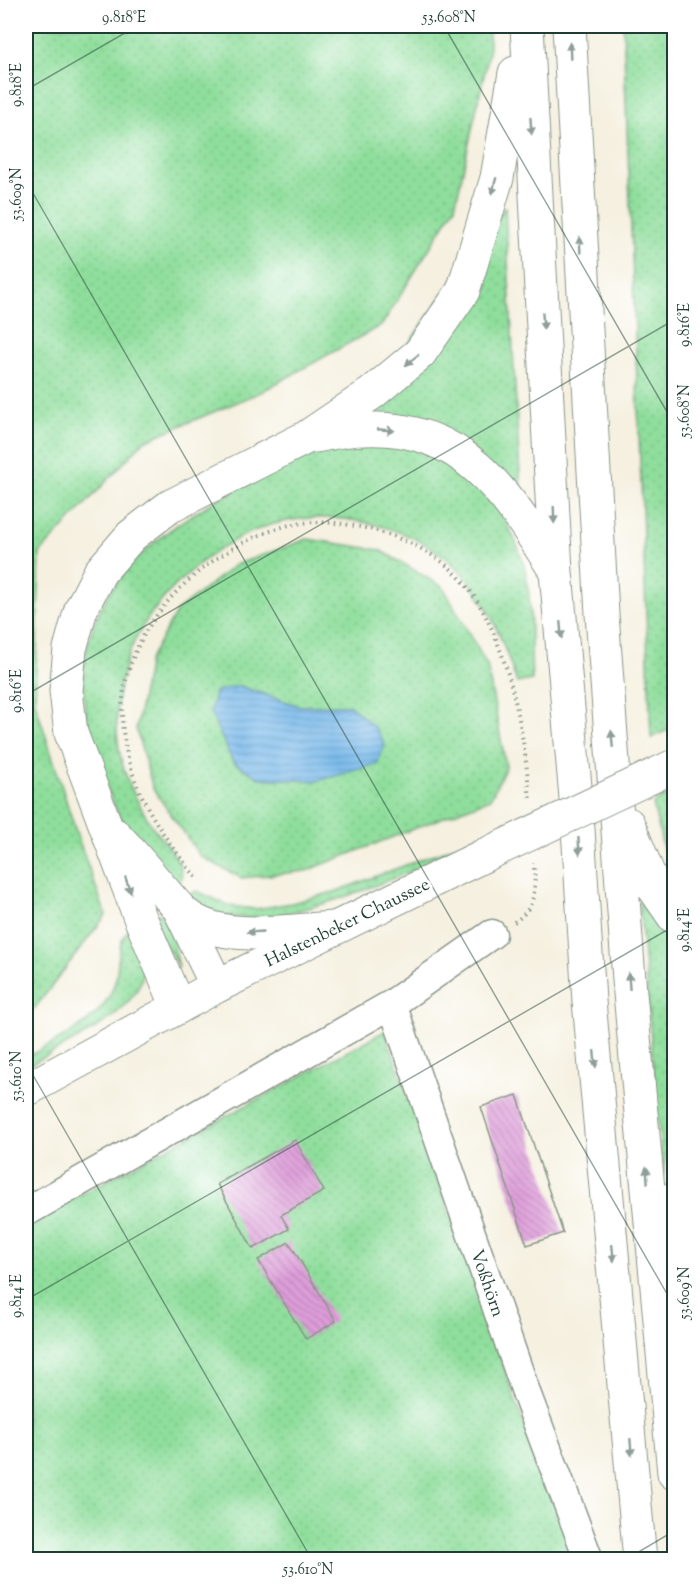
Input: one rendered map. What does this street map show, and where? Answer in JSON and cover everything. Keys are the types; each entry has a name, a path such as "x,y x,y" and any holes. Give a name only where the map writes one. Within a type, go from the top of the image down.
{"main road":[{"path":"178,1007 139,915 71,733 66,691 70,649 81,609 100,572 131,536 169,507 307,437 372,393 420,353 463,291 497,178 525,26"},
{"path":"525,26 556,572 576,798 589,1000 640,1560"},
{"path":"569,26 601,603 630,993 675,1473"},
{"path":"307,437 365,429 423,436 446,446 484,471 515,508 556,572"},
{"name":"Halstenbeker Chaussee","path":"26,1090 217,986 487,854 675,766"},
{"path":"617,797 654,888 675,917"},
{"path":"109,830 144,864 180,910 217,986"},
{"path":"180,910 211,928 242,933 334,928"},
{"path":"658,1296 675,1198"}],"street":[{"path":"26,1212 392,1004 492,934"},
{"name":"Voßhörn","path":"392,1004 528,1398 589,1560"}],"path":[{"path":"196,877 152,817 132,772 123,736 123,699 132,661 149,624 174,593 205,566 243,543 283,526 316,523 383,533 438,557 459,577 477,600 500,651 517,712 530,806"},
{"path":"492,934 524,916 535,897 533,852"}],"green space":[{"path":"26,26 489,26 489,52 455,207 382,325 259,393 144,441 40,553 35,702 78,838 106,915 35,1008 26,1014"},
{"path":"623,26 674,26 674,727 651,738"},
{"path":"505,207 521,494 354,421"},
{"path":"365,442 406,445 428,451 465,473 482,488 495,505 517,545 527,579 532,680 517,683 500,636 477,592 456,567 419,541 375,525 327,518 282,522 258,529 234,540 189,573 168,593 151,614 137,636 127,659 120,688 117,732 122,761 130,786 145,815 179,862 182,878 179,886 145,852 128,831 104,781 97,759 86,714 84,672 90,635 104,601 126,571 154,543 187,518 243,486 293,462 328,450"},
{"path":"307,539 380,550 443,587 487,665 506,767 490,799 306,871 241,878 200,856 153,789 136,729 149,660 177,611 235,565","holes":["239,686 299,706 350,705 376,764 317,781 259,778"]},
{"path":"674,790 674,881 669,873 653,804"},
{"path":"485,835 486,839 361,891 292,912 260,917 233,917 213,912 182,897 197,891 230,906 255,909 292,903 337,891"},
{"path":"642,897 656,919 674,935 674,1099 663,1177 639,898"},
{"path":"159,913 172,935 179,968 150,918"},
{"path":"131,927 141,954 143,971 139,987 128,1002 96,1028 26,1067 26,1058 80,1027 103,1006 116,978 123,938"},
{"path":"385,1031 521,1416 581,1559 26,1560 26,1224"}],"water":[{"path":"239,686 299,706 350,705 376,729 385,745 377,764 317,781 259,778 233,762 210,712 216,691"}],"building":[{"path":"517,1095 563,1233 527,1245 481,1107"},
{"path":"295,1140 324,1191 281,1215 289,1229 253,1249 217,1184"},
{"path":"289,1242 336,1321 306,1339 258,1260"}]}
